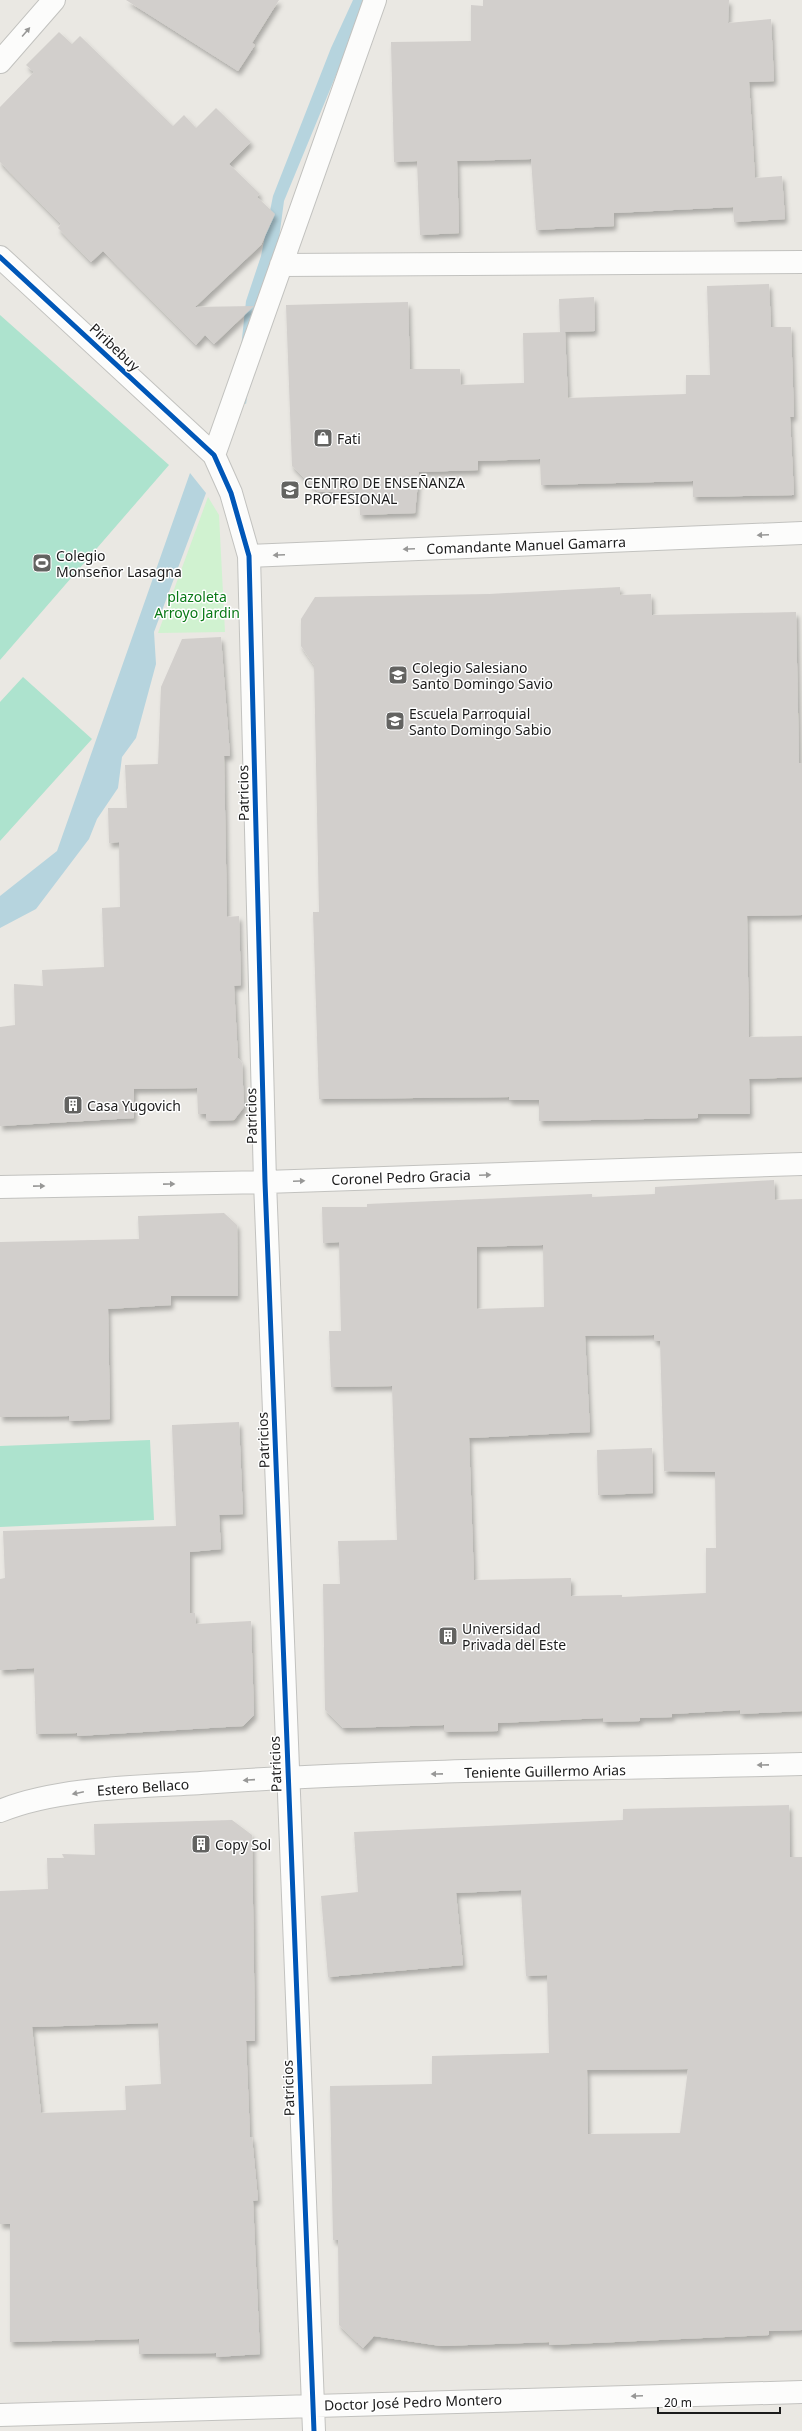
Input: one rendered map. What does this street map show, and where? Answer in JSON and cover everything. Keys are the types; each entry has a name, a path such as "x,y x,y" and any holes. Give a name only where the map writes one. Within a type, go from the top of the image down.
{"street":[{"path":"0,62 54,0"},
{"path":"214,455 376,0"},
{"name":"Piribebuy","path":"0,257 214,455"},
{"path":"281,265 802,262"},
{"name":"Patricios","path":"214,455 230,493 249,556 265,1182 314,2431"},
{"name":"Comandante Manuel Gamarra","path":"249,556 802,533"},
{"name":"Coronel Pedro Gracia","path":"0,1187 265,1182 802,1164"},
{"name":"Teniente Guillermo Arias","path":"288,1777 802,1764"},
{"name":"Estero Bellaco","path":"0,1812 13,1806 86,1791 288,1777"},
{"name":"Doctor José Pedro Montero","path":"0,2415 802,2392"}],"green space":[{"name":"Colegio Monseñor Lasagna","path":"0,315 169,465 0,660"},
{"name":"plazoleta Arroyo Jardin","path":"208,497 219,515 225,632 158,633"},
{"path":"23,677 92,739 0,841 0,702"},
{"path":"150,1440 154,1520 0,1527 0,1446"}],"water":[{"path":"353,0 367,0 284,201 276,261 261,304 246,404 232,396 240,357 246,301 261,256 273,196 331,48"},
{"path":"190,473 206,493 154,632 156,664 136,738 122,757 118,788 97,819 89,839 36,909 0,928 0,896 57,851"}],"building":[{"path":"126,0 279,0 252,43 255,45 238,71"},
{"path":"483,0 729,0 728,23 771,19 774,81 749,82 755,178 782,176 785,219 734,222 733,207 614,213 614,226 536,230 531,159 457,161 459,233 420,235 417,161 394,162 391,42 471,41 471,5 483,6"},
{"path":"59,32 72,44 80,36 173,126 184,115 196,128 216,108 251,142 229,164 260,194 257,197 275,214 261,245 195,307 254,306 214,344 205,335 196,345 103,251 91,262 58,228 61,224 0,162 0,107 34,72 26,65"},
{"path":"769,284 771,327 791,327 794,417 790,417 794,495 693,497 693,481 541,485 540,459 478,461 478,470 419,472 415,513 360,515 359,492 318,492 292,466 286,305 408,302 410,369 460,369 461,385 524,383 523,333 565,332 568,398 686,394 686,375 710,375 707,286"},
{"path":"594,297 595,331 560,332 559,299"},
{"path":"620,587 620,595 651,594 652,615 796,612 799,763 802,763 802,915 747,916 749,1037 802,1036 802,1077 749,1079 750,1114 698,1114 698,1118 539,1121 539,1100 509,1100 509,1097 319,1099 313,912 319,912 314,665 301,646 301,619 315,597 489,594"},
{"path":"221,637 230,756 224,756 227,917 239,916 241,985 234,986 238,1058 242,1063 244,1107 234,1120 206,1121 206,1114 198,1114 197,1088 134,1089 134,1118 0,1126 0,1027 15,1025 14,984 43,986 42,970 104,967 102,908 120,907 119,842 109,843 108,808 127,808 125,765 158,764 161,687 182,639"},
{"path":"774,1180 775,1200 802,1199 802,1711 740,1714 740,1710 672,1714 672,1717 640,1718 640,1721 603,1722 603,1718 498,1723 498,1731 444,1732 444,1725 343,1728 325,1710 323,1584 340,1584 338,1541 397,1540 392,1386 331,1387 329,1331 341,1331 339,1242 323,1243 322,1207 367,1207 367,1204 592,1194 592,1197 655,1194 655,1187","holes":["543,1245 544,1307 477,1309 477,1247","654,1335 654,1341 660,1341 664,1471 715,1472 716,1548 706,1548 706,1593 622,1597 622,1595 571,1596 571,1578 474,1580 469,1438 590,1432 585,1336"]},
{"path":"224,1213 237,1225 238,1296 171,1296 171,1305 108,1309 110,1419 69,1421 69,1416 0,1417 0,1242 139,1239 138,1216"},
{"path":"239,1422 243,1514 219,1515 221,1549 190,1552 190,1613 195,1613 196,1624 251,1621 254,1715 243,1726 77,1736 77,1733 36,1734 34,1668 0,1670 0,1579 5,1578 3,1531 176,1526 172,1425"},
{"path":"652,1448 653,1493 598,1495 597,1450"},
{"path":"789,1805 790,1857 802,1857 802,2330 769,2331 769,2335 549,2345 549,2342 441,2346 374,2336 363,2348 339,2325 338,2240 333,2240 330,2086 432,2084 432,2056 549,2053 547,1975 526,1976 521,1890 456,1893 463,1965 328,1977 321,1896 358,1892 354,1832 623,1820 623,1809","holes":["688,2069 680,2133 588,2134 587,2070"]},
{"path":"232,1820 252,1835 255,2041 246,2041 250,2137 252,2137 258,2200 253,2201 260,2354 216,2357 216,2353 139,2354 139,2339 10,2342 10,2224 0,2224 0,1891 48,1889 47,1858 64,1858 62,1854 95,1855 94,1824","holes":["158,2023 161,2084 125,2086 126,2110 41,2113 32,2027"]}],"cycle path":[{"path":"0,257 214,455 231,493 249,556 265,1182 314,2431"}],"place":[{"name":"Fati","path":"323,438"},
{"name":"CENTRO DE ENSEÑANZA PROFESIONAL","path":"290,490"},
{"name":"Colegio Monseñor Lasagna","path":"42,563"},
{"name":"Colegio Salesiano Santo Domingo Savio","path":"398,675"},
{"name":"Escuela Parroquial Santo Domingo Sabio","path":"395,721"},
{"name":"Casa Yugovich","path":"73,1105"},
{"name":"Universidad Privada del Este","path":"448,1636"},
{"name":"Copy Sol","path":"201,1844"}]}
